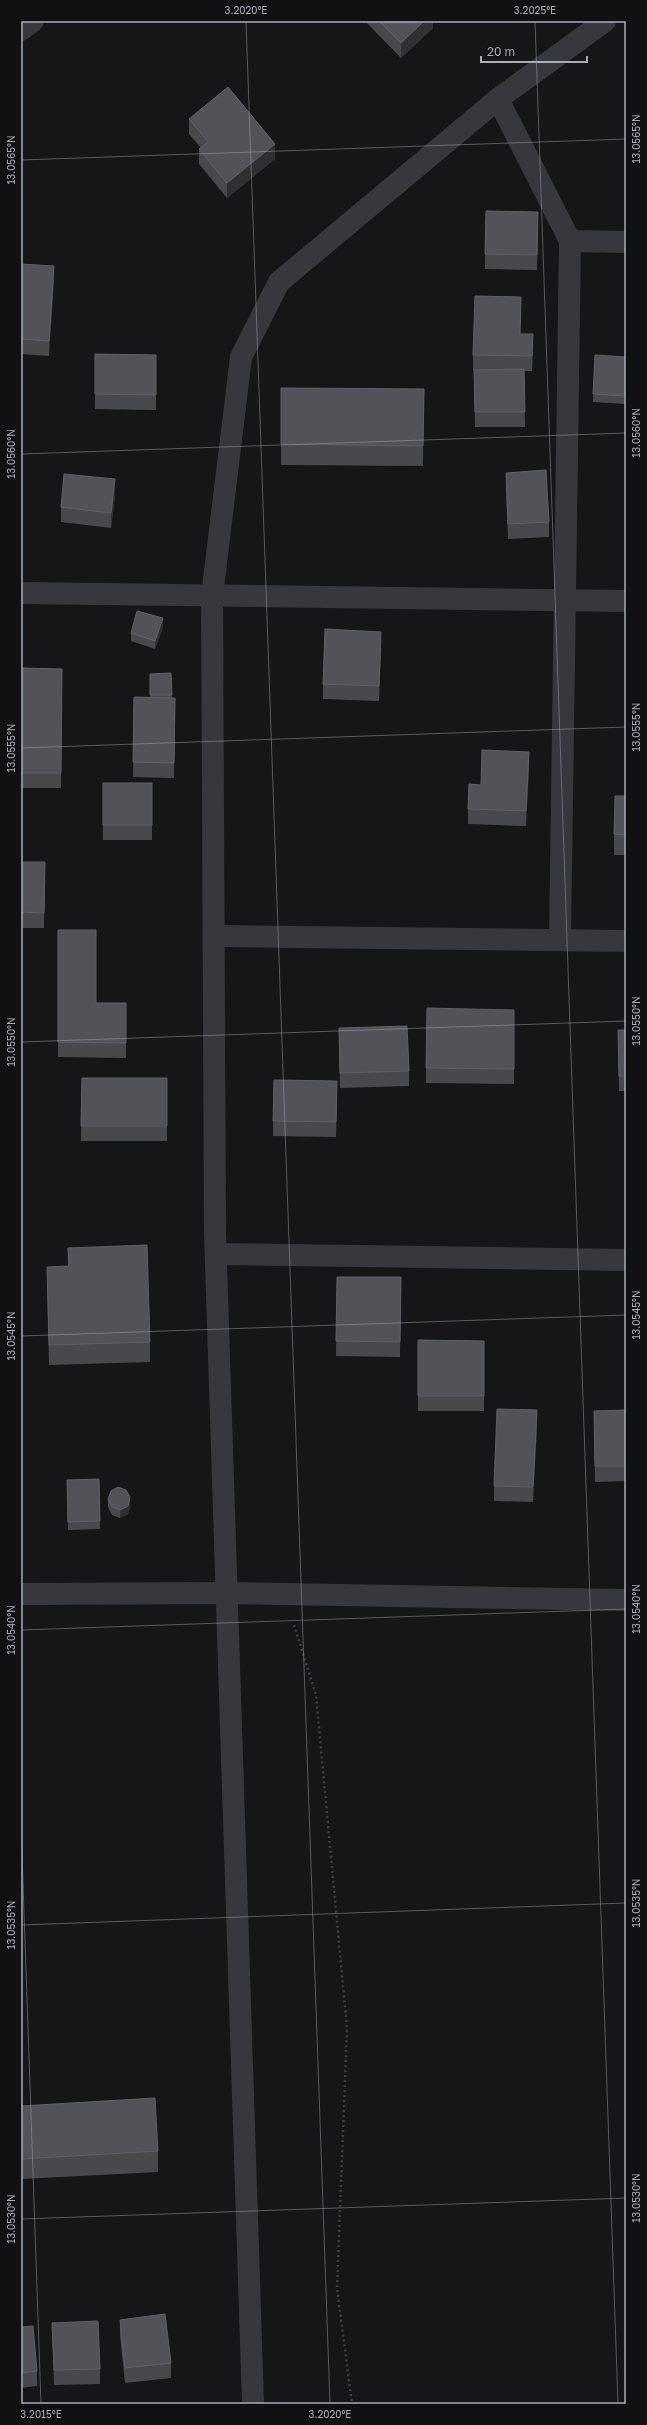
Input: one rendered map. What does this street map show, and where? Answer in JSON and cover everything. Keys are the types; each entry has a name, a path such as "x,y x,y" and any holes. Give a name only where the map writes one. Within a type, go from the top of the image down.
{"street":[{"path":"21,30 32,21"},
{"path":"253,2404 216,1254 212,596 241,357 279,282 498,99 605,21"},
{"path":"498,99 570,241 560,940"},
{"path":"570,241 626,242"},
{"path":"21,593 626,601"},
{"path":"214,936 626,941"},
{"path":"216,1254 626,1260"},
{"path":"21,1594 227,1593 626,1600"}],"path":[{"path":"283,1594 316,1695 326,1779 346,2029 337,2288 352,2404"}],"building":[{"path":"379,21 424,21 401,43"},
{"path":"228,87 275,144 227,183 199,149 208,142 189,119"},
{"path":"486,211 538,212 537,255 485,254"},
{"path":"21,264 54,266 49,341 21,339"},
{"path":"475,296 521,297 520,334 533,334 532,356 473,355"},
{"path":"95,354 156,355 156,395 95,394"},
{"path":"595,355 626,357 625,396 593,394"},
{"path":"524,369 525,412 475,412 474,370"},
{"path":"281,388 424,389 423,446 281,444"},
{"path":"546,470 549,522 508,524 506,473"},
{"path":"64,474 115,479 111,513 61,507"},
{"path":"137,611 163,618 155,641 131,633"},
{"path":"325,629 381,632 379,686 323,684"},
{"path":"21,668 62,669 61,773 21,773"},
{"path":"171,673 172,695 150,695 150,674"},
{"path":"134,697 175,698 174,763 133,762"},
{"path":"482,750 529,752 526,811 468,809 469,784 481,785"},
{"path":"103,783 152,783 152,825 103,825"},
{"path":"615,796 626,796 626,835 614,834"},
{"path":"21,862 45,862 44,913 21,912"},
{"path":"58,930 96,930 96,1003 126,1003 126,1043 58,1042"},
{"path":"427,1008 514,1010 514,1069 426,1068"},
{"path":"407,1026 409,1071 340,1073 339,1028"},
{"path":"618,1030 626,1030 626,1076 619,1076"},
{"path":"82,1078 167,1078 167,1126 81,1126"},
{"path":"274,1080 337,1081 336,1122 273,1121"},
{"path":"147,1245 150,1342 49,1345 47,1267 69,1266 68,1248"},
{"path":"337,1277 401,1277 400,1342 336,1341"},
{"path":"418,1340 484,1341 484,1396 418,1396"},
{"path":"497,1409 537,1410 533,1487 494,1486"},
{"path":"626,1410 626,1466 595,1466 594,1411"},
{"path":"99,1479 100,1521 68,1522 67,1480"},
{"path":"118,1487 126,1490 130,1497 128,1506 120,1510 112,1507 108,1499 111,1491"},
{"path":"155,2098 158,2151 21,2159 21,2106"},
{"path":"165,2314 171,2363 125,2368 120,2320"},
{"path":"98,2321 100,2369 54,2370 52,2323"},
{"path":"33,2326 37,2371 21,2373 21,2327"}]}
